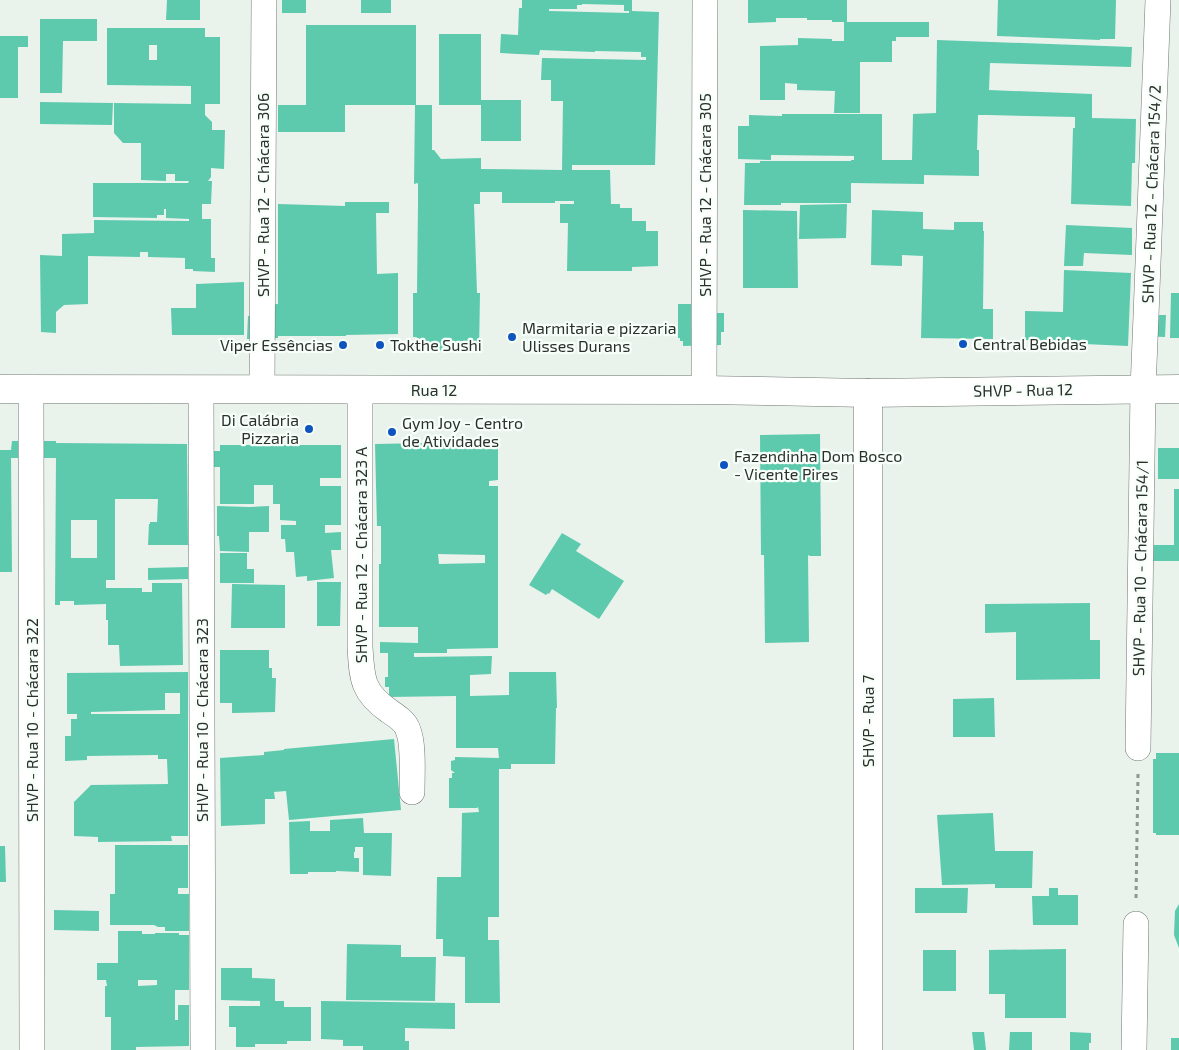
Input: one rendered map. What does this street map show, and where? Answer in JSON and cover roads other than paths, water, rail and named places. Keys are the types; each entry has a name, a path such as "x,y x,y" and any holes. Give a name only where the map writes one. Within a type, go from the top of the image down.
{"street":[{"name":"SHVP - Rua 12 - Chácara 306","path":"262,390 264,0"},
{"name":"SHVP - Rua 12 - Chácara 305","path":"704,390 705,0"},
{"name":"SHVP - Rua 12 - Chácara 154/2","path":"1143,388 1158,0"},
{"name":"SHVP - Rua 10 - Chácara 154/1","path":"1138,748 1143,388"},
{"name":"Rua 12","path":"0,389 704,390 868,393"},
{"name":"SHVP - Rua 10 - Chácara 323","path":"201,389 204,1050"},
{"name":"SHVP - Rua 12","path":"868,393 1179,389"},
{"name":"SHVP - Rua 10 - Chácara 322","path":"31,390 32,1050"},
{"name":"SHVP - Rua 12 - Chácara 323 A","path":"360,390 361,673 368,692 408,728 411,744 412,792"},
{"name":"SHVP - Rua 7","path":"868,393 868,1050"},
{"path":"1134,1050 1136,924"}],"place":[{"name":"Marmitaria e pizzaria Ulisses Durans","path":"512,337"},
{"name":"Central Bebidas","path":"963,344"},
{"name":"Viper Essências","path":"343,345"},
{"name":"Tokthe Sushi","path":"380,345"},
{"name":"Di Calábria Pizzaria","path":"309,429"},
{"name":"Gym Joy - Centro de Atividades","path":"392,432"},
{"name":"Fazendinha Dom Bosco - Vicente Pires","path":"724,465"}]}
